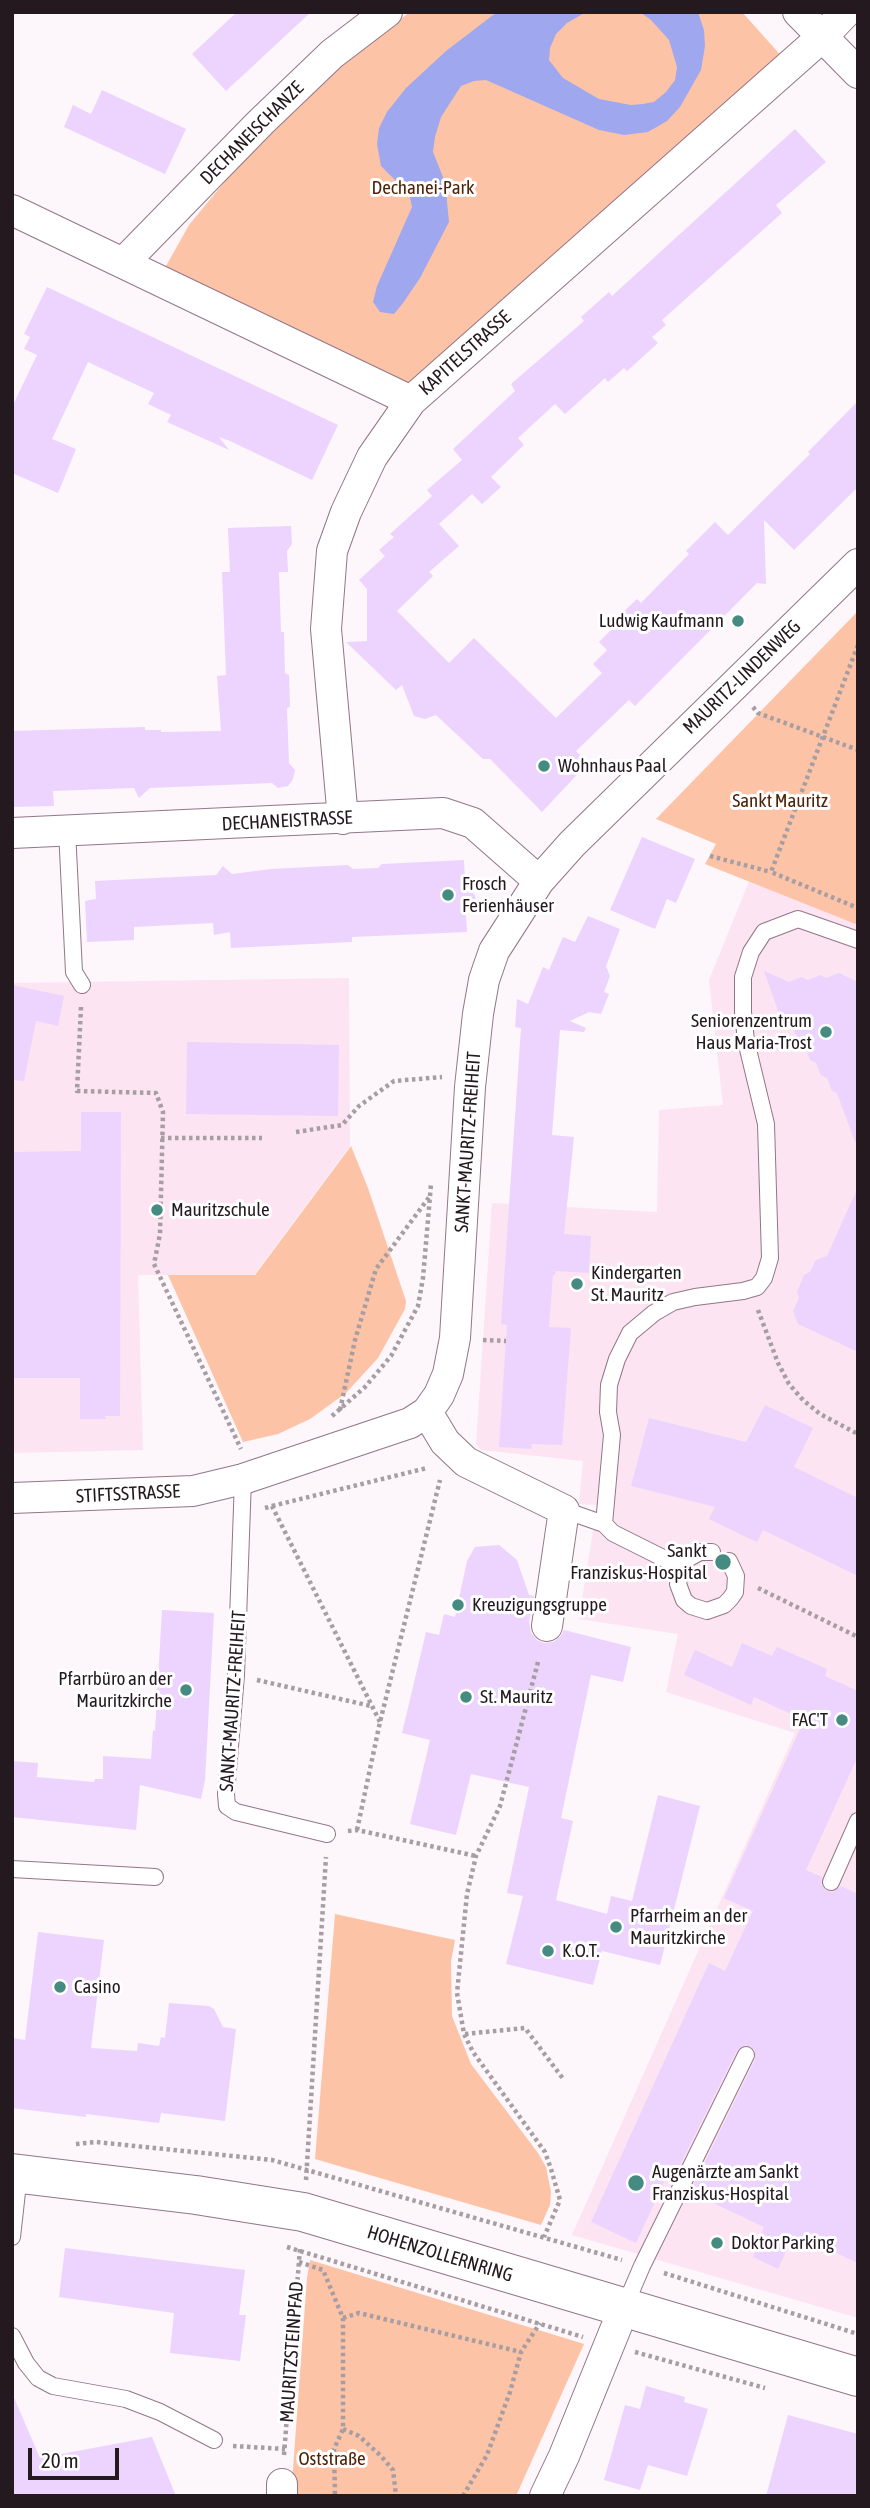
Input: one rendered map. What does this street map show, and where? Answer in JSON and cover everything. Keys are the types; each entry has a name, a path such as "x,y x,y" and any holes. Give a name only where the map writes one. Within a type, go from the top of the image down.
{"main road":[{"name":"HOHENZOLLERNRING","path":"16,2173 303,2212 858,2377"}],"street":[{"name":"DECHANEISCHANZE","path":"124,262 261,122 332,54 387,12"},
{"path":"798,12 858,73"},
{"name":"KAPITELSTRASSE","path":"343,819 326,629 332,551 346,512 372,457 411,401 822,37 846,12"},
{"path":"12,211 124,262 411,401"},
{"name":"MAURITZ-LINDENWEG","path":"538,881 572,844 858,564"},
{"name":"DECHANEISTRASSE","path":"12,833 443,813 474,823 538,881"},
{"name":"SANKT-MAURITZ-FREIHEIT","path":"427,1412 439,1395 448,1374 455,1338 470,1087 484,980 494,951 538,881"},
{"path":"243,1479 410,1423 427,1412 445,1442 454,1467 564,1510 547,1626"},
{"name":"STIFTSSTRASSE","path":"12,1498 193,1491 243,1479"},
{"path":"545,2496 565,2456 624,2308"}],"lane":[{"path":"67,831 74,972 82,985"},
{"path":"604,1524 612,1435 608,1412 609,1385 617,1359 630,1333 654,1313 673,1302 757,1287 764,1278 770,1258 766,1124 746,1041 743,978 751,952 764,932 798,919 858,940"},
{"name":"SANKT-MAURITZ-FREIHEIT","path":"243,1479 236,1675 227,1806 236,1812 327,1835"},
{"path":"564,1510 604,1524 613,1533 681,1567"},
{"path":"712,1552 699,1552 681,1567 678,1584 680,1592 684,1600 699,1609 707,1611 724,1605 734,1592 736,1576 729,1561"},
{"path":"831,1882 858,1821"},
{"path":"12,1869 155,1877"},
{"path":"624,2308 746,2055"},
{"path":"12,2237 16,2173"},
{"path":"12,2336 26,2363 38,2378 53,2386 126,2399 160,2412 214,2440"}],"path":[{"path":"771,872 821,735 858,645"},
{"path":"734,685 758,713 858,750"},
{"path":"710,856 771,872 858,908"},
{"path":"82,985 77,1091 156,1093 163,1112 160,1234 154,1264 243,1453 243,1479"},
{"path":"442,1090 445,1065"},
{"path":"296,1132 341,1125 359,1106 394,1081 443,1077"},
{"path":"161,1138 262,1138"},
{"path":"331,1417 365,1387 391,1356 418,1306 432,1182"},
{"path":"340,1410 355,1340 376,1269 430,1196"},
{"path":"750,1289 778,1363 789,1384 803,1401 820,1414 858,1434"},
{"path":"243,1513 422,1468 454,1467 380,1722 357,1830 476,1856"},
{"path":"272,1506 380,1722"},
{"path":"737,1584 758,1588 858,1637"},
{"path":"538,1662 506,1770 500,1806 476,1856 467,1894 457,1993 464,2034 473,2052 545,2152 559,2200 544,2237"},
{"path":"236,1675 372,1706"},
{"path":"307,2168 327,1835"},
{"path":"464,2034 525,2028 564,2080"},
{"path":"69,2146 96,2142 272,2160 307,2168 642,2266 858,2334"},
{"name":"MAURITZSTEINPFAD","path":"282,2490 300,2250"},
{"path":"299,2262 323,2270 344,2318 343,2430 334,2449 335,2496"},
{"path":"344,2318 359,2313 521,2352"},
{"path":"466,2494 487,2455 521,2352 540,2323"},
{"path":"343,2430 359,2436 393,2470 396,2496"},
{"path":"214,2440 246,2448 285,2449"}],"shaded area":[{"name":"Sankt Franziskus-Hospital","path":"750,879 858,923 858,2318 572,2235 795,1733 666,1692 678,1634 579,1619 597,1505 579,1504 583,1461 481,1450 476,1444 492,1203 657,1212 659,1110 723,1105 709,980"},
{"name":"Mauritzschule","path":"349,978 350,1146 254,1275 138,1275 143,1450 12,1453 12,983"}],"green space":[{"name":"Dechanei-Park","path":"410,12 742,12 785,60 411,390 168,275 166,266 189,225 227,179 294,107 344,61"},
{"name":"Sankt Mauritz","path":"858,611 858,925 705,864 716,844 656,819"},
{"path":"351,1146 406,1301 405,1309 378,1358 346,1393 310,1419 278,1434 243,1442 168,1275 255,1275"},
{"path":"335,1914 455,1940 451,1962 452,2016 471,2064 546,2167 551,2192 550,2205 541,2225 315,2159"},
{"name":"Oststraße","path":"310,2260 584,2344 516,2496 291,2496"}],"water":[{"path":"497,12 586,12 567,23 556,34 550,48 549,60 563,78 599,99 631,105 654,102 675,80 677,67 669,40 640,12 698,12 704,30 705,46 701,70 680,107 667,121 648,132 624,135 599,130 486,80 461,86 441,117 433,152 445,182 449,222 420,278 403,303 394,314 380,312 373,302 377,286 412,207 409,194 381,166 377,144 379,128 387,112 406,88 446,51"}],"building":[{"path":"237,12 311,12 226,91 192,54"},
{"path":"102,90 186,129 165,174 64,127 73,105 91,114"},
{"path":"795,129 826,162 776,205 782,213 662,320 666,325 652,337 658,343 627,371 624,368 608,382 605,378 565,414 555,404 518,438 524,445 491,477 501,487 482,504 472,494 439,524 459,546 429,572 433,576 397,611 449,663 474,638 556,718 602,673 593,664 607,650 599,642 620,621 617,618 637,599 641,603 689,554 686,551 715,522 728,535 810,454 808,452 858,401 858,487 794,550 764,520 766,584 757,583 635,706 629,700 576,751 588,763 542,812 490,759 483,759 436,715 425,719 414,716 402,685 396,690 346,642 367,641 367,589 359,580 385,556 379,550 394,537 390,534 432,496 427,490 462,460 453,449 515,391 511,384 584,321 581,317 609,292 612,296"},
{"path":"47,287 338,425 312,480 230,441 219,437 229,450 167,422 171,415 148,404 154,393 88,362 52,439 76,449 58,493 12,473 12,407 37,355 24,349 30,337 24,334"},
{"path":"291,526 292,544 287,551 288,572 279,572 281,632 284,632 285,673 289,675 289,763 295,770 288,786 278,788 272,783 150,788 139,798 134,788 53,791 54,806 12,807 12,731 145,727 145,730 161,732 221,731 217,676 226,675 222,572 230,572 228,528"},
{"path":"642,837 695,859 676,903 667,899 655,929 610,910"},
{"path":"464,860 465,885 475,895 476,904 466,915 467,932 352,937 352,942 231,948 230,932 214,935 213,923 134,927 134,940 87,942 85,901 96,899 95,881 216,875 223,866 232,874 348,865 353,869 378,868 382,864"},
{"path":"588,916 620,929 606,966 610,976 604,992 609,994 601,1014 589,1012 570,1021 586,1028 584,1032 560,1030 552,1135 574,1137 564,1234 591,1236 589,1273 556,1271 553,1275 549,1327 571,1328 562,1445 532,1444 531,1449 499,1447 507,1325 501,1324 521,1028 515,1027 517,999 528,1004 543,967 549,970 563,937 575,942"},
{"name":"Seniorenzentrum Haus Maria-Trost","path":"764,971 789,982 802,977 808,980 820,975 826,978 839,973 858,982 858,1141 855,1142 837,1093 832,1091 827,1078 821,1075 816,1063 810,1060 805,1047 800,1045 791,1024 781,1019"},
{"path":"12,985 64,996 58,1026 36,1021 24,1081 12,1080"},
{"path":"187,1042 339,1045 338,1116 186,1114"},
{"path":"81,1112 121,1112 120,1416 105,1416 106,1419 80,1419 80,1378 12,1378 12,1152 81,1151"},
{"path":"858,1187 858,1352 798,1324 793,1311 804,1275 810,1272 816,1260 827,1256"},
{"path":"765,1405 813,1428 794,1467 858,1498 858,1576 763,1530 757,1542 742,1535 709,1519 715,1507 631,1486 649,1418 746,1442"},
{"path":"499,1545 517,1560 529,1595 534,1596 529,1622 531,1633 537,1640 544,1643 553,1642 564,1630 631,1647 623,1682 591,1675 561,1818 573,1821 556,1900 607,1914 611,1896 632,1901 658,1795 700,1806 660,1965 602,1951 593,1985 506,1964 523,1896 507,1893 529,1787 471,1774 456,1835 410,1824 430,1740 402,1733 426,1632 439,1635 444,1614 455,1617 467,1561 475,1547"},
{"path":"162,1610 214,1613 205,1780 201,1799 140,1785 136,1830 12,1817 12,1761 38,1763 37,1777 94,1782 95,1779 103,1779 103,1756 151,1759"},
{"path":"742,1643 772,1656 777,1647 827,1669 825,1676 858,1691 858,1756 806,1870 822,1877 821,1884 826,1891 833,1892 841,1886 858,1894 858,2263 821,2246 818,2252 791,2240 778,2269 753,2257 764,2227 690,2192 755,2060 755,2050 746,2045 737,2050 671,2183 665,2180 636,2243 591,2222 709,1963 725,1971 753,1911 724,1898 804,1720 754,1697 751,1705 684,1675 695,1650 732,1667"},
{"path":"38,1932 104,1940 91,2048 137,2051 138,2043 159,2046 161,2037 165,2038 169,2003 209,2006 214,2009 223,2027 236,2029 225,2121 161,2113 159,2123 12,2108 12,2038 25,2040"},
{"path":"65,2248 245,2270 239,2315 246,2315 240,2361 170,2353 174,2313 59,2297"},
{"path":"646,2386 685,2397 684,2402 708,2409 687,2476 648,2465 640,2490 604,2480 625,2405 640,2409"},
{"path":"12,2393 40,2458 152,2437 176,2496 12,2496"},
{"path":"788,2415 858,2434 858,2496 766,2496"}],"place":[{"name":"Ludwig Kaufmann","path":"738,621"},
{"name":"Wohnhaus Paal","path":"544,766"},
{"name":"Frosch Ferienhäuser","path":"448,895"},
{"name":"Seniorenzentrum Haus Maria-Trost","path":"826,1032"},
{"name":"Mauritzschule","path":"157,1210"},
{"name":"Kindergarten St. Mauritz","path":"577,1284"},
{"name":"Sankt Franziskus-Hospital","path":"723,1562"},
{"name":"Kreuzigungsgruppe","path":"458,1605"},
{"name":"Pfarrbüro an der Mauritzkirche","path":"186,1690"},
{"name":"St. Mauritz","path":"466,1697"},
{"name":"FAC'T","path":"842,1720"},
{"name":"Pfarrheim an der Mauritzkirche","path":"616,1927"},
{"name":"K.O.T.","path":"548,1951"},
{"name":"Casino","path":"60,1987"},
{"name":"Augenärzte am Sankt Franziskus-Hospital","path":"636,2183"},
{"name":"Doktor Parking","path":"717,2243"}]}
